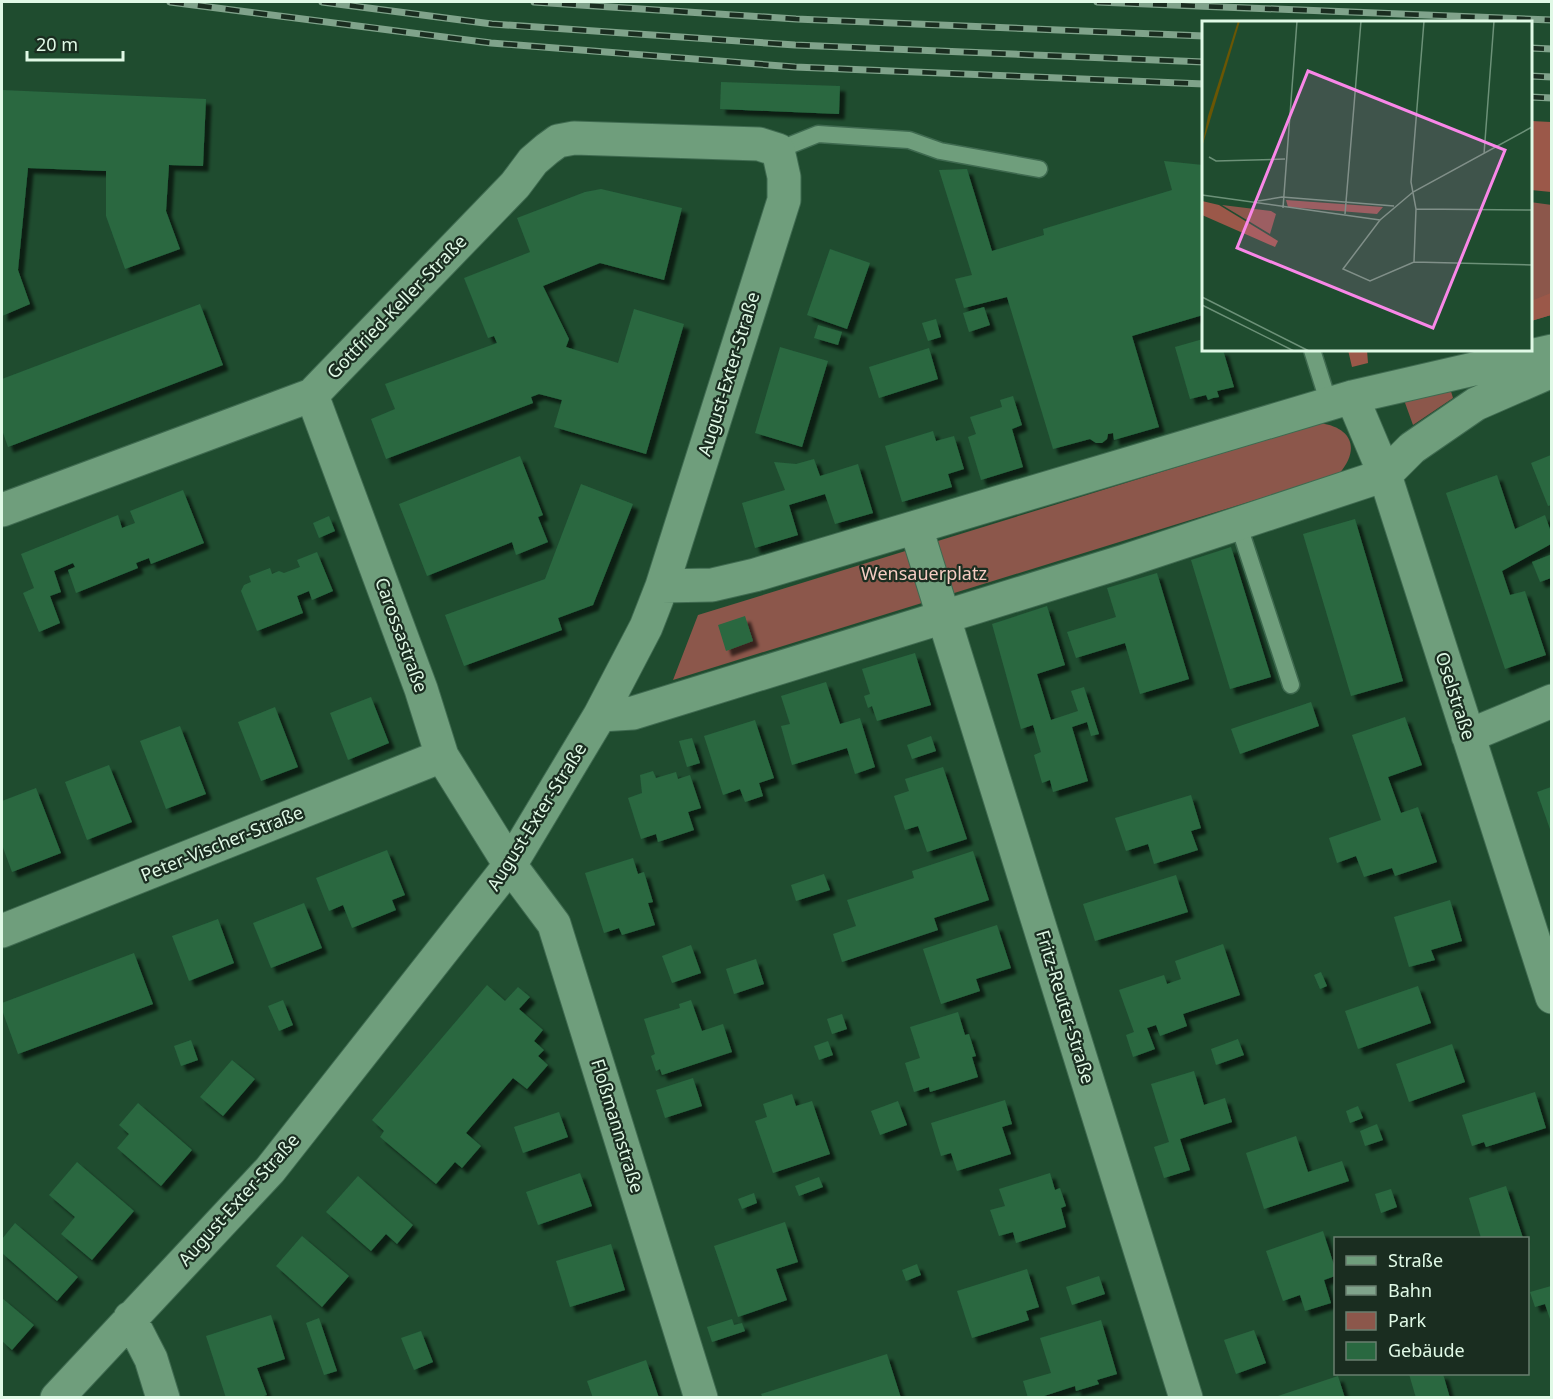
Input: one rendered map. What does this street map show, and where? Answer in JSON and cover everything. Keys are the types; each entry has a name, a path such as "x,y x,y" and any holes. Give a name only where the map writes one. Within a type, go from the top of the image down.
{"street":[{"name":"Gottfried-Keller-Straße","path":"2,510 312,395 514,185 533,161 558,141 600,137 712,141 759,144 778,150"},
{"name":"August-Exter-Straße","path":"57,1398 270,1170 510,866 600,716 646,627 662,586 784,200 788,184 778,150"},
{"path":"662,586 723,582 916,528 1340,401 1551,351"},
{"path":"600,716 633,713 1385,476 1412,448 1476,404 1551,370"},
{"name":"Carossastraße","path":"312,395 421,689 442,756 510,866"},
{"name":"Oselstraße","path":"1340,401 1385,476 1551,997"},
{"path":"916,528 945,616"},
{"name":"Fritz-Reuter-Straße","path":"945,616 1186,1398"},
{"path":"1468,736 1551,701"},
{"name":"Peter-Vischer-Straße","path":"2,931 442,756"},
{"name":"Floßmannstraße","path":"510,866 554,924 701,1398"},
{"path":"130,1318 151,1359 163,1398"}],"lane":[{"path":"778,150 818,134 909,140 940,151 1039,169"},
{"path":"1313,351 1340,401"},
{"path":"1238,523 1291,685"}],"green space":[{"path":"1532,202 1552,205 1551,315 1532,321"},
{"path":"1450,388 1453,398 1413,425 1404,400"},
{"name":"Wensauerplatz","path":"1320,423 1340,430 1350,441 1350,456 1339,474 673,680 698,615"}],"shaded area":[{"path":"1532,121 1551,122 1551,192 1532,190"},
{"path":"1551,293 1551,315 1532,321 1532,301"},
{"path":"1348,351 1367,351 1368,363 1352,367"}],"building":[{"path":"721,82 840,86 839,114 720,109"},
{"path":"2,90 206,99 203,166 169,165 166,211 180,249 125,269 106,216 106,171 28,168 18,270 30,304 2,316"},
{"path":"1164,161 1202,165 1202,315 1132,336 1159,427 1114,440 1113,433 1108,434 1107,439 1102,443 1096,443 1090,439 1053,449 1007,297 964,308 955,279 972,275 939,170 967,169 992,251 1044,235 1043,229 1172,190"},
{"path":"601,189 682,208 664,280 600,263 543,286 569,339 566,347 618,363 634,309 684,324 646,454 554,427 562,400 539,394 531,397 533,403 386,459 371,419 395,409 385,384 497,343 494,336 488,338 464,278 530,252 517,218 585,192"},
{"path":"830,249 870,263 847,329 807,315"},
{"path":"200,304 223,365 8,447 2,430 2,379"},
{"path":"984,307 990,325 969,332 963,313"},
{"path":"936,319 941,337 928,341 922,323"},
{"path":"818,325 842,332 838,345 814,338"},
{"path":"1202,339 1202,351 1223,351 1234,387 1217,391 1219,397 1208,400 1206,395 1190,399 1175,347"},
{"path":"780,347 828,361 802,447 755,433"},
{"path":"929,348 938,379 879,398 869,367"},
{"path":"1013,396 1022,425 1012,429 1023,467 981,480 968,437 976,434 970,417 1002,407 1000,400"},
{"path":"933,431 936,441 954,436 964,469 948,474 952,487 902,502 885,446"},
{"path":"1551,455 1551,505 1548,506 1531,463"},
{"path":"520,456 543,515 538,517 548,542 516,555 512,542 427,576 399,504"},
{"path":"814,459 820,476 858,464 873,513 835,524 825,494 789,505 798,535 755,548 742,503 785,490 774,462 796,464"},
{"path":"1497,475 1515,529 1545,515 1551,532 1551,544 1502,571 1510,595 1525,591 1546,655 1505,669 1446,493"},
{"path":"581,484 633,504 593,605 558,618 562,630 464,666 445,615 545,579"},
{"path":"183,490 204,543 151,564 149,558 136,563 138,568 76,593 68,570 75,567 73,563 54,571 61,592 50,596 60,623 39,632 23,593 34,588 21,554 118,515 122,528 135,523 130,511"},
{"path":"329,516 335,531 319,538 313,523"},
{"path":"1355,519 1403,681 1351,696 1303,534"},
{"path":"1231,547 1271,677 1230,689 1191,560"},
{"path":"317,552 333,591 312,600 309,591 297,596 303,613 257,631 241,591 244,585 251,582 249,576 270,568 272,574 279,571 284,573 300,567 297,560"},
{"path":"1550,555 1551,578 1540,582 1532,562"},
{"path":"1157,573 1189,679 1140,694 1125,643 1076,658 1067,632 1116,617 1107,588"},
{"path":"1047,606 1065,665 1037,674 1051,720 1078,711 1071,691 1084,687 1099,734 1091,736 1087,722 1072,727 1088,781 1053,792 1050,780 1042,783 1034,755 1041,752 1033,725 1021,729 992,624"},
{"path":"745,616 753,641 726,651 718,625"},
{"path":"915,653 931,705 877,721 872,706 868,708 864,696 870,694 862,669"},
{"path":"826,682 840,724 860,718 875,767 855,774 847,748 792,765 781,726 790,724 781,696"},
{"path":"371,697 389,743 348,760 330,713"},
{"path":"1311,702 1319,726 1240,754 1231,729"},
{"path":"275,707 298,767 261,781 238,722"},
{"path":"1405,717 1422,765 1388,777 1401,813 1418,807 1437,862 1395,876 1392,868 1364,877 1356,856 1337,863 1329,838 1381,820 1352,735"},
{"path":"755,720 774,778 759,783 763,796 745,802 740,789 723,795 704,736"},
{"path":"180,726 206,794 166,809 140,741"},
{"path":"931,736 936,751 912,759 907,745"},
{"path":"692,738 700,763 687,767 679,741"},
{"path":"109,765 132,822 87,840 65,782"},
{"path":"943,767 967,839 927,852 918,826 905,830 894,796 909,791 905,779"},
{"path":"653,771 656,778 676,772 678,779 690,775 701,808 688,812 694,830 658,842 656,834 641,839 628,798 642,793 640,775"},
{"path":"1551,787 1551,832 1537,792"},
{"path":"36,788 61,853 12,872 2,845 2,801"},
{"path":"1191,795 1201,828 1191,831 1198,850 1154,864 1148,844 1126,851 1115,818"},
{"path":"387,850 405,895 392,900 396,910 352,928 343,905 329,911 316,878"},
{"path":"973,851 989,900 934,918 938,930 842,962 833,934 856,926 847,900 914,878 912,871"},
{"path":"633,858 638,874 644,872 653,902 648,903 655,925 622,935 619,928 604,933 585,873"},
{"path":"824,874 830,890 796,901 791,885"},
{"path":"1176,875 1188,912 1095,941 1083,904"},
{"path":"1450,900 1462,941 1431,950 1435,960 1409,967 1394,917"},
{"path":"304,903 322,948 271,968 253,923"},
{"path":"218,919 234,963 189,981 172,936"},
{"path":"997,925 1011,968 976,979 980,991 941,1004 923,949"},
{"path":"1223,944 1240,995 1183,1014 1187,1026 1160,1036 1156,1025 1147,1028 1155,1049 1133,1057 1126,1035 1134,1032 1119,990 1164,975 1167,984 1181,979 1175,961"},
{"path":"691,945 701,973 672,983 662,956"},
{"path":"134,953 153,1004 18,1054 2,1010 2,1003"},
{"path":"756,959 764,984 734,994 726,969"},
{"path":"1321,972 1327,986 1320,989 1314,975"},
{"path":"487,985 505,1001 518,987 530,997 519,1009 543,1030 534,1041 544,1050 538,1056 548,1065 527,1089 513,1078 466,1133 481,1146 462,1168 455,1162 436,1184 380,1137 384,1131 372,1120"},
{"path":"1418,986 1431,1023 1358,1049 1345,1011"},
{"path":"283,1000 293,1025 279,1031 268,1006"},
{"path":"691,1000 702,1031 723,1024 732,1052 662,1075 660,1069 656,1071 651,1056 655,1054 644,1019 680,1008 679,1004"},
{"path":"958,1012 965,1035 969,1034 976,1056 972,1057 978,1077 930,1092 929,1087 914,1092 905,1063 920,1058 910,1027"},
{"path":"842,1014 847,1029 832,1034 827,1019"},
{"path":"1238,1039 1244,1055 1216,1065 1211,1049"},
{"path":"191,1040 198,1060 181,1066 174,1046"},
{"path":"828,1041 833,1055 819,1060 814,1046"},
{"path":"1452,1044 1465,1082 1409,1102 1396,1064"},
{"path":"232,1060 255,1079 223,1116 200,1097"},
{"path":"1194,1071 1204,1105 1225,1098 1232,1122 1180,1139 1190,1170 1164,1178 1154,1147 1169,1142 1151,1084"},
{"path":"693,1078 702,1106 665,1118 656,1090"},
{"path":"1535,1092 1546,1128 1486,1147 1484,1142 1472,1146 1462,1115"},
{"path":"792,1094 796,1106 812,1101 830,1154 773,1173 755,1121 767,1117 763,1104"},
{"path":"1005,1100 1012,1124 1002,1127 1011,1154 957,1171 951,1153 941,1156 931,1123"},
{"path":"898,1101 907,1125 880,1135 871,1111"},
{"path":"138,1103 192,1150 161,1186 117,1148 129,1134 119,1125"},
{"path":"1358,1106 1363,1118 1350,1123 1346,1111"},
{"path":"559,1112 568,1137 523,1153 514,1127"},
{"path":"1377,1124 1383,1140 1365,1146 1360,1131"},
{"path":"1296,1136 1308,1172 1342,1161 1349,1181 1264,1209 1246,1153"},
{"path":"77,1162 134,1211 92,1260 61,1234 75,1217 49,1195"},
{"path":"580,1173 592,1206 538,1225 526,1192"},
{"path":"1050,1173 1055,1190 1060,1188 1066,1206 1061,1208 1066,1227 1016,1243 1013,1232 999,1236 990,1210 1005,1206 999,1189"},
{"path":"358,1176 413,1225 397,1244 386,1234 371,1251 326,1212"},
{"path":"819,1177 823,1187 799,1196 795,1186"},
{"path":"1506,1186 1523,1237 1481,1237 1469,1198"},
{"path":"1391,1189 1397,1207 1381,1213 1375,1194"},
{"path":"754,1193 757,1203 742,1209 738,1199"},
{"path":"785,1222 798,1262 776,1269 787,1300 738,1317 714,1246"},
{"path":"15,1223 78,1277 57,1301 2,1253 2,1239"},
{"path":"1323,1231 1334,1265 1334,1276 1324,1280 1331,1303 1305,1311 1300,1295 1283,1301 1266,1251"},
{"path":"302,1236 349,1276 322,1307 276,1266"},
{"path":"611,1244 625,1290 570,1307 556,1261"},
{"path":"917,1264 921,1275 906,1281 902,1270"},
{"path":"1027,1269 1039,1307 1026,1311 1029,1320 972,1338 957,1291"},
{"path":"1099,1276 1105,1294 1072,1305 1066,1287"},
{"path":"1551,1286 1551,1322 1545,1304 1535,1307 1530,1292"},
{"path":"2,1298 34,1325 12,1350 2,1341"},
{"path":"271,1315 285,1359 257,1368 267,1395 258,1398 226,1398 206,1336"},
{"path":"319,1318 337,1371 324,1375 306,1323"},
{"path":"732,1319 734,1325 742,1323 745,1331 712,1342 707,1327"},
{"path":"1101,1320 1117,1374 1097,1380 1099,1384 1076,1391 1075,1386 1038,1398 1028,1398 1023,1381 1051,1373 1040,1338"},
{"path":"1254,1330 1266,1363 1236,1374 1224,1340"},
{"path":"421,1331 433,1362 414,1370 401,1338"},
{"path":"887,1354 901,1398 763,1398 761,1394"},
{"path":"646,1360 659,1398 593,1398 587,1381"},
{"path":"1409,1375 1443,1375 1450,1398 1416,1398"},
{"path":"1338,1376 1345,1398 1275,1398 1275,1397"}],"railway":[{"path":"170,2 491,43 795,67 1202,84"},
{"path":"322,2 492,24 795,45 1202,62"},
{"path":"534,2 796,19 1202,36"},
{"path":"1097,2 1552,20"},
{"path":"1532,48 1552,49"},
{"path":"1532,76 1552,77"},
{"path":"1532,97 1552,98"}]}
